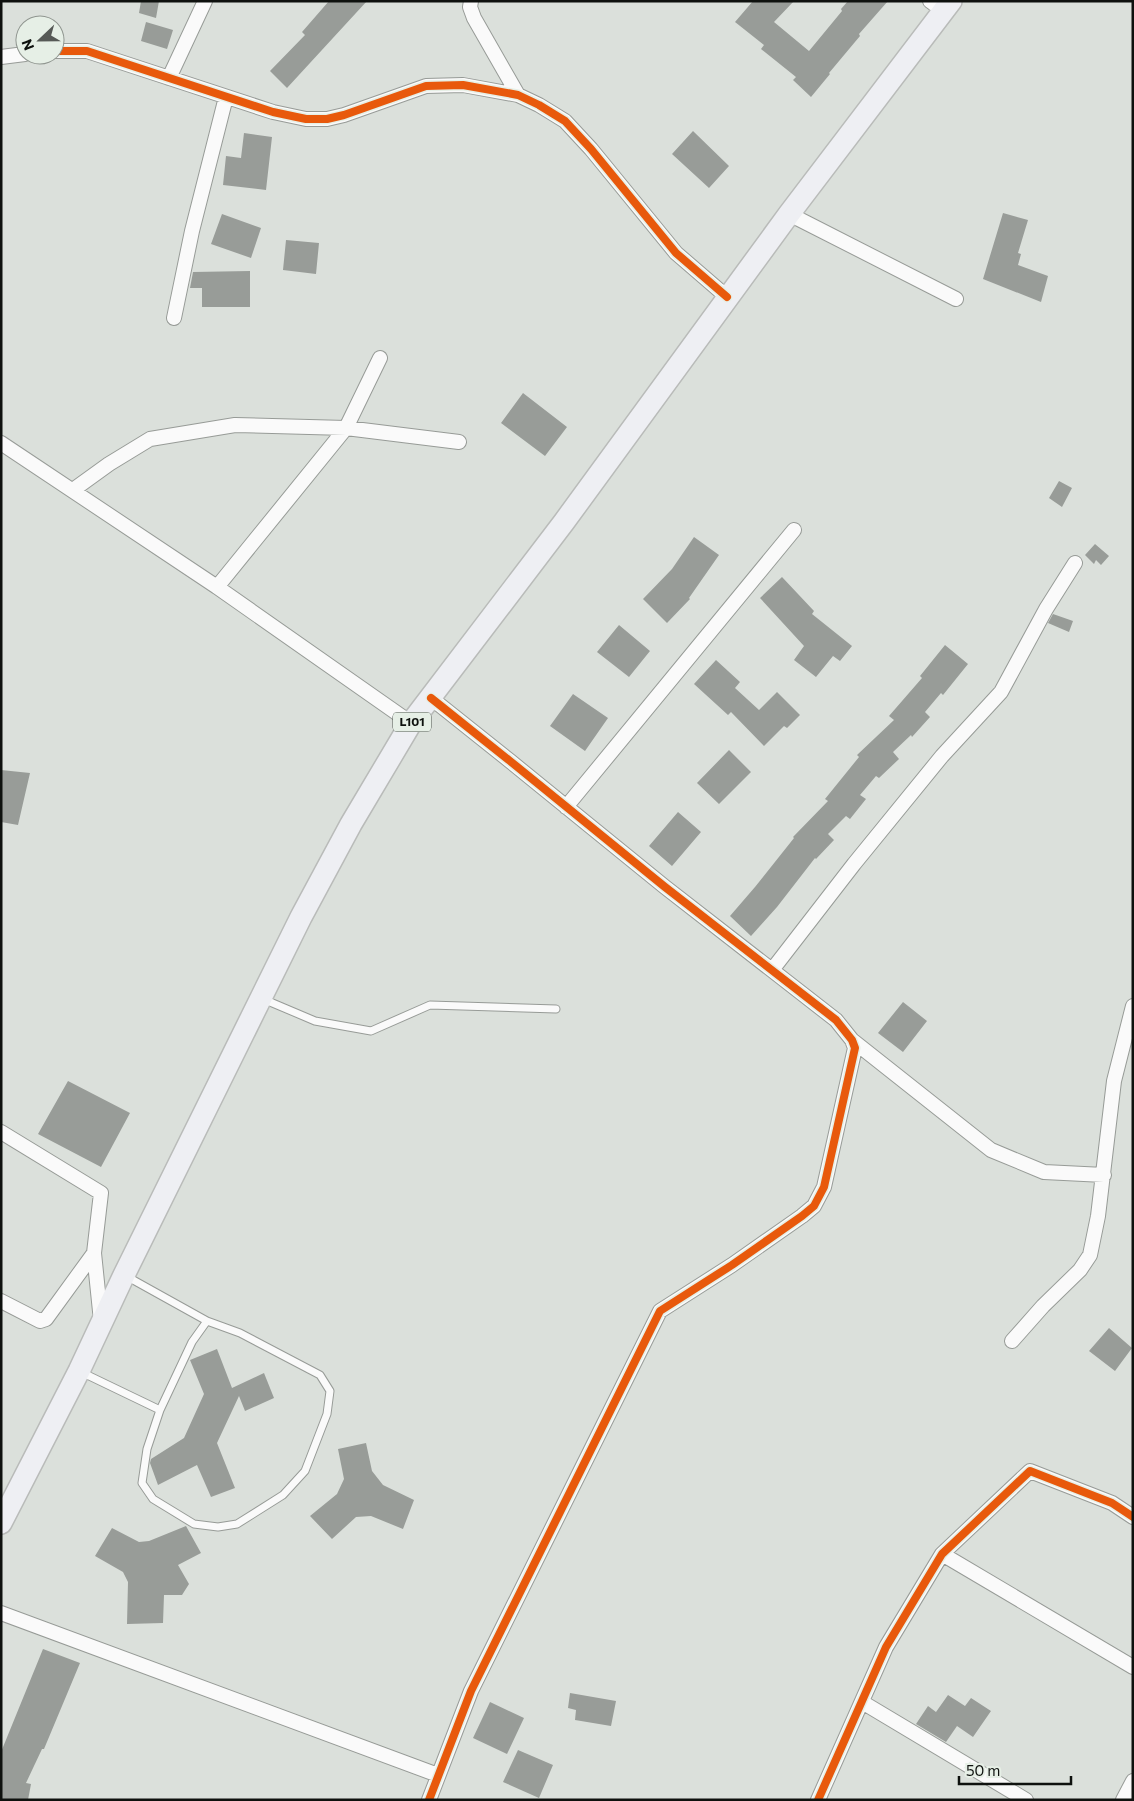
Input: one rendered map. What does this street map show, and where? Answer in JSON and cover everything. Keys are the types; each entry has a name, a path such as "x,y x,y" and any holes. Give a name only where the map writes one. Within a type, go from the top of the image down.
{"main road":[{"name":"L101","path":"2,1517 80,1371 124,1275 261,998 351,824 411,723 564,522 942,4"}],"street":[{"path":"169,78 205,1"},
{"path":"471,1 470,7 474,18 518,95"},
{"path":"65,51 87,51 273,112 306,119 327,119 344,115 426,86 463,85 518,95 565,121 591,149 676,253 727,297"},
{"path":"1,57 15,55"},
{"path":"174,318 192,231 226,97"},
{"path":"789,214 956,300"},
{"path":"217,587 346,428 380,358"},
{"path":"73,490 109,464 150,439 235,425 346,428 459,442"},
{"path":"1,443 217,587 411,723"},
{"path":"566,807 794,530"},
{"path":"772,970 854,864 936,763 1001,692 1046,609 1075,563"},
{"path":"430,698 664,887 836,1020 852,1040 991,1150 1044,1172 1104,1175"},
{"path":"1012,1341 1043,1306 1080,1270 1090,1255 1104,1175 1114,1081 1133,1006"},
{"path":"429,1800 471,1690 660,1311 732,1265 814,1206 824,1187 850,1077 855,1048 852,1040"},
{"path":"1,1132 101,1193 94,1253 101,1325"},
{"path":"1,1301 40,1321 46,1319 94,1253"},
{"path":"818,1800 886,1647 942,1554 1030,1471 1112,1503 1133,1517"},
{"path":"942,1554 1133,1667"},
{"path":"1,1613 438,1775"},
{"path":"862,1702 1026,1800"},
{"path":"1123,1800 1133,1782"}],"lane":[{"path":"261,998 315,1021 371,1031 430,1005 556,1009"},
{"path":"124,1275 207,1321 240,1333 320,1375 330,1391 327,1414 305,1471 284,1495 238,1524 218,1527 194,1524 153,1499 142,1483 147,1449 160,1410 192,1342 207,1321"},
{"path":"80,1371 160,1410"}],"building":[{"path":"141,1 159,1 156,18 139,13"},
{"path":"329,1 367,1 287,88 270,71 305,35 302,32"},
{"path":"753,1 794,1 774,22 809,51 848,1 888,1 859,34 860,36 811,97 793,80 796,77 761,49 764,45 735,22"},
{"path":"146,22 173,30 167,49 141,41"},
{"path":"693,131 729,166 709,188 672,154"},
{"path":"244,133 272,137 266,190 223,185 226,156 241,158"},
{"path":"1003,213 1028,220 1018,253 1021,254 1018,265 1048,276 1041,302 983,279"},
{"path":"222,214 261,228 251,258 211,244"},
{"path":"286,240 319,243 316,274 283,270"},
{"path":"250,271 250,307 202,307 202,288 190,288 193,272"},
{"path":"523,393 567,427 545,456 501,423"},
{"path":"1059,481 1072,488 1062,507 1049,498"},
{"path":"694,537 719,555 690,599 667,623 643,599 672,569"},
{"path":"1095,544 1109,556 1101,565 1096,560 1094,564 1085,555"},
{"path":"782,577 814,611 812,614 852,646 840,661 833,656 816,677 794,660 804,646 760,598"},
{"path":"1053,614 1073,621 1069,632 1048,623"},
{"path":"619,625 650,651 629,677 597,652"},
{"path":"945,645 968,664 943,695 941,693 925,712 930,717 912,737 911,735 893,752 899,759 879,778 876,776 860,795 866,799 850,819 846,816 828,834 834,840 815,858 777,907 751,936 730,916 793,837 828,801 825,799 859,757 857,755 894,720 889,716 922,678 920,676"},
{"path":"716,660 740,682 735,688 759,710 777,692 800,715 787,728 784,726 764,746 731,712 728,715 694,684"},
{"path":"573,694 608,718 585,751 550,726"},
{"path":"729,750 751,772 719,804 697,783"},
{"path":"1,770 30,773 18,825 1,822"},
{"path":"678,812 701,832 672,866 649,846"},
{"path":"903,1002 927,1021 903,1052 878,1033"},
{"path":"68,1081 130,1113 101,1167 38,1134"},
{"path":"1109,1328 1132,1348 1115,1371 1089,1351"},
{"path":"217,1349 232,1388 264,1373 274,1398 245,1411 239,1396 217,1443 235,1488 211,1497 197,1465 158,1485 150,1463 151,1459 184,1438 204,1394 190,1360"},
{"path":"366,1443 372,1471 383,1485 414,1500 403,1529 371,1516 356,1517 332,1539 310,1516 337,1494 344,1479 338,1449"},
{"path":"186,1526 201,1553 178,1565 189,1584 182,1595 164,1595 163,1623 127,1624 128,1582 123,1572 95,1556 112,1528 139,1542 149,1541"},
{"path":"43,1649 80,1663 44,1749 42,1749 26,1783 31,1784 28,1800 1,1800 1,1752"},
{"path":"570,1693 616,1701 611,1726 575,1720 576,1710 568,1708"},
{"path":"948,1695 965,1706 971,1698 991,1711 973,1737 957,1726 946,1742 916,1724 928,1706 936,1712"},
{"path":"490,1702 524,1718 507,1754 473,1738"},
{"path":"518,1750 553,1765 539,1798 503,1782"}],"cycle path":[{"path":"65,51 87,51 273,112 306,119 327,119 344,115 426,86 463,85 518,95 565,121 591,149 676,253 727,297"},
{"path":"429,1800 471,1691 660,1311 732,1265 814,1206 824,1187 855,1048 852,1040 836,1020 665,887 431,698"},
{"path":"818,1800 886,1647 942,1554 1030,1471 1112,1503 1133,1517"}]}
